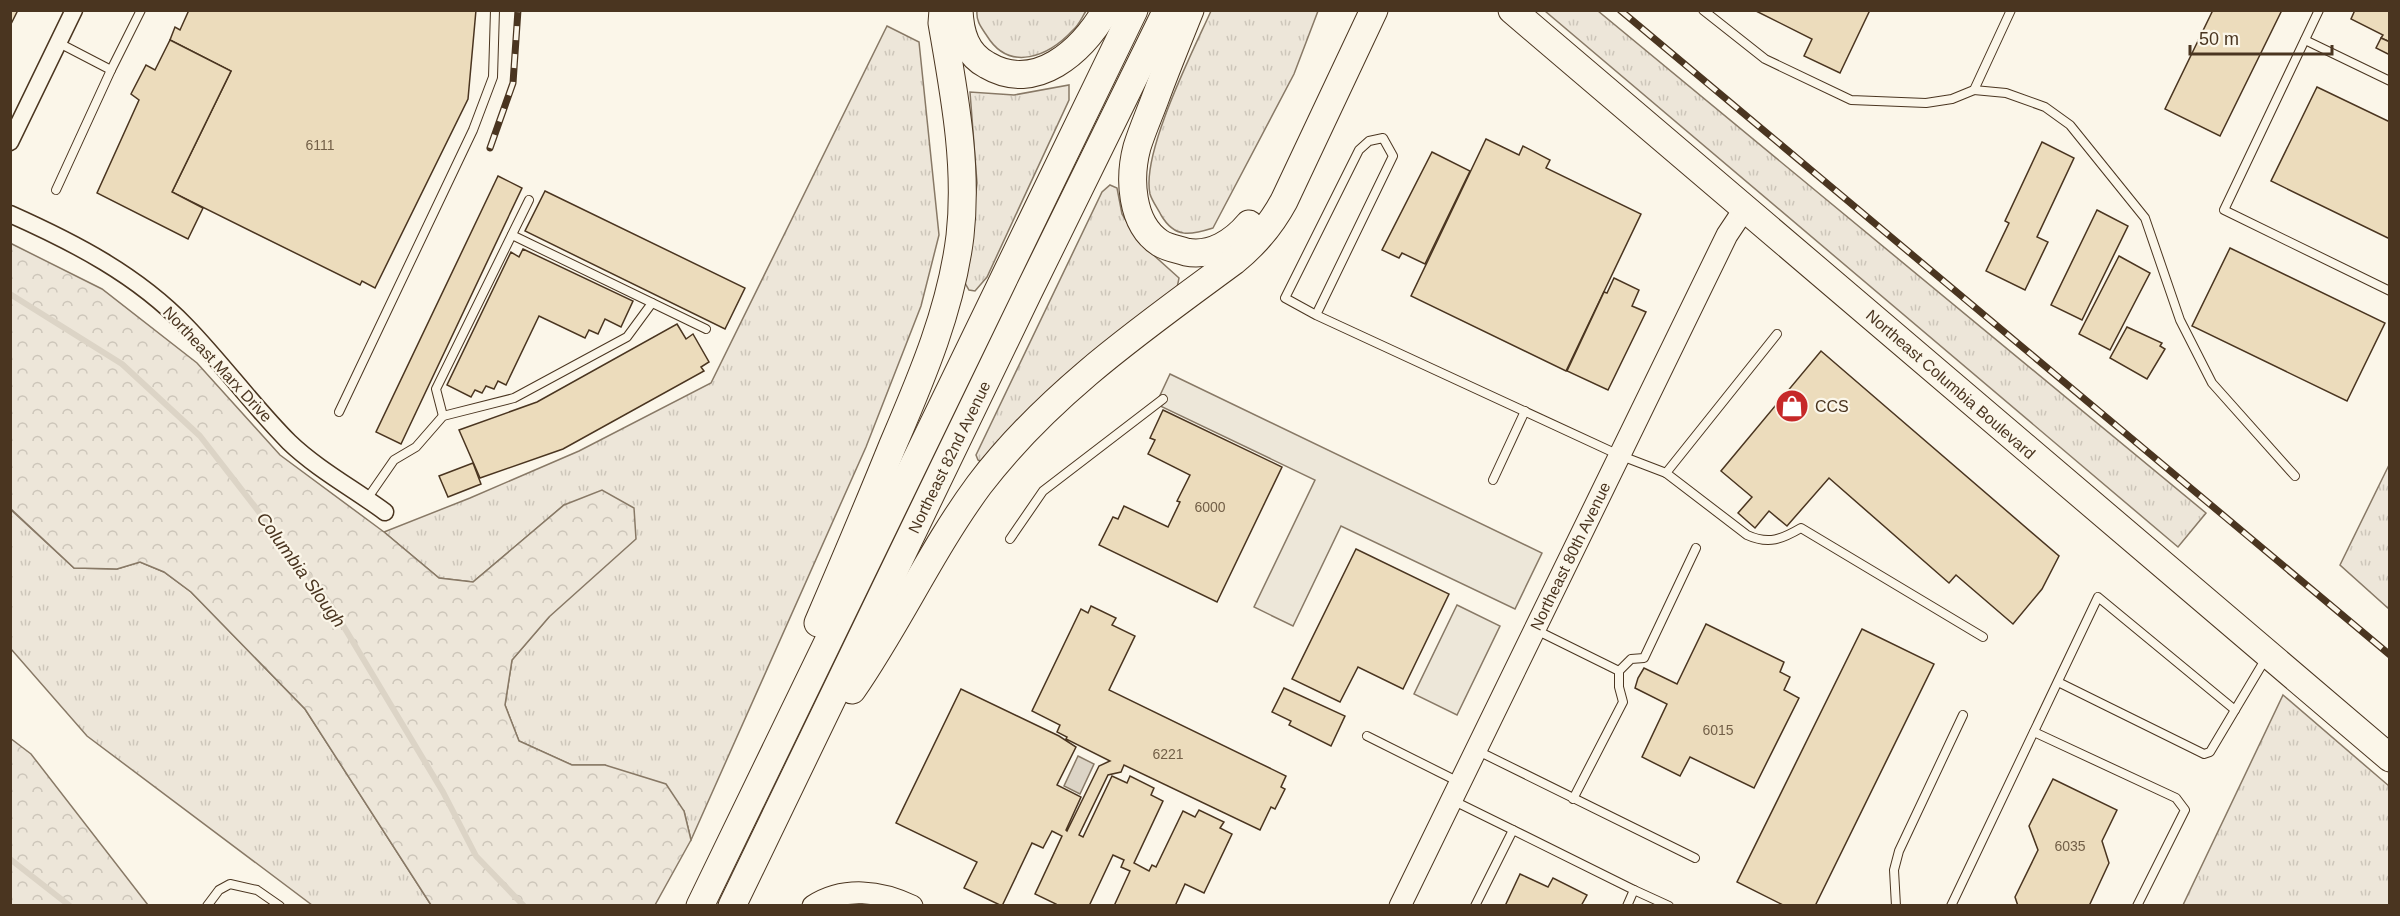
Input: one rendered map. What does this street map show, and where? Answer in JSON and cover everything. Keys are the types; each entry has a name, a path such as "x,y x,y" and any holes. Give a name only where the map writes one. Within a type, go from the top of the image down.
{"main road":[{"path":"761,778 811,640 924,370 952,286 960,234 963,187 960,134 942,23 943,10"},
{"path":"959,10 964,42 981,62 1006,74 1028,75 1058,63 1077,49 1095,29 1106,10"},
{"name":"Northeast 82nd Avenue","path":"700,906 1134,10"},
{"name":"Northeast 82nd Avenue","path":"732,906 1167,10"},
{"path":"1190,10 1137,146 1132,186 1141,218 1158,242 1193,253 1223,247 1238,236 1255,215 1365,16 1389,10"},
{"name":"Northeast Columbia Boulevard","path":"1512,10 2390,758"},
{"path":"799,768 867,668 948,530 979,485 1022,435 1062,395 1113,351 1242,255 1269,225 1284,201 1365,16"}],"street":[{"path":"10,142 74,10"},
{"name":"Northeast 80th Avenue","path":"1400,906 1727,235 1745,208"},
{"name":"Northeast Marx Drive","path":"10,214 96,255 162,303 186,326 290,443 385,512"},
{"path":"813,906 838,895 854,892 888,896 912,906"}],"lane":[{"path":"56,190 141,10"},
{"path":"339,412 473,130 493,77 495,10"},
{"path":"1703,10 1765,59 1851,100 1926,103 1952,99 1974,90 2006,93 2045,107 2070,125 2145,218 2180,320 2212,383 2295,476"},
{"path":"1974,90 2010,10"},
{"path":"2319,10 2224,210 2390,291"},
{"path":"2305,40 2390,81"},
{"path":"59,43 111,70"},
{"path":"1316,315 1393,156 1383,138 1369,141 1359,150 1285,298 1316,315 1619,455 1666,473 1747,535 1758,540 1782,540 1801,528 1983,637"},
{"path":"443,416 436,389 529,200"},
{"path":"512,235 706,328"},
{"path":"367,499 394,460 416,447 443,416 514,398 617,343 627,337 652,303"},
{"path":"1666,473 1777,334"},
{"path":"1010,539 1042,491 1163,399"},
{"path":"1493,480 1525,411"},
{"path":"1574,799 1623,702 1619,687 1619,671 1631,659 1644,658 1696,548"},
{"path":"1952,906 2098,597 2235,710"},
{"path":"1535,629 1619,671"},
{"path":"2058,682 2204,754 2210,752 2268,655"},
{"path":"1896,906 1894,870 1899,851 1963,715"},
{"path":"2034,732 2176,798 2184,810 2137,906"},
{"path":"1367,736 1513,830 1669,906"},
{"path":"1475,750 1695,858"},
{"path":"1475,906 1513,830"},
{"path":"207,906 219,890 230,884 257,890 280,906"},
{"path":"1627,906 1634,890"}],"green space":[{"path":"977,10 1086,11 1075,28 1053,47 1030,57 1018,57 1007,54 996,47 979,24"},
{"path":"1211,11 1318,11 1294,74 1213,228 1184,233 1172,228 1161,215 1150,194 1149,176 1153,154 1170,102"},
{"path":"1545,11 1598,11 2206,513 2178,547"},
{"path":"887,26 919,42 939,235 921,306 866,447 691,840 684,811 605,765 572,765 519,741 505,705 512,660 549,617 564,505 473,582 439,578 384,532 579,451 711,383"},
{"path":"1069,85 1069,100 987,277 975,291 969,290 965,283 977,183 970,92 1014,95"},
{"path":"1110,185 1117,188 1122,214 1139,242 1179,278 1177,288 983,463 976,455 1102,192"},
{"path":"10,243 102,289 197,363 280,455 384,532 439,578 473,582 564,505 602,490 634,508 636,539 549,617 512,660 505,705 519,741 572,765 605,765 666,784 684,811 691,840 655,905 431,905 305,709 191,592 164,572 140,562 117,569 74,568 11,509"},
{"path":"2389,465 2390,609 2340,565"},
{"path":"10,509 74,568 117,569 140,562 164,572 191,592 305,709 431,905 312,905 87,736 11,649"},
{"path":"2283,695 2389,786 2389,905 2183,905"},
{"path":"10,738 31,754 148,905 11,905"}],"shaded area":[{"path":"1170,374 1542,553 1515,609 1341,526 1293,626 1254,607 1315,480 1156,404"},
{"path":"1457,605 1500,626 1457,715 1414,694"},
{"path":"1078,756 1094,764 1080,794 1064,786"}],"building":[{"path":"10,10 18,10 10,26"},
{"path":"189,10 476,10 468,99 375,288 362,281 360,285 172,192 231,71 170,40 175,27 180,30"},
{"path":"1754,10 1870,10 1840,73 1804,56 1812,39"},
{"path":"2213,10 2282,10 2220,136 2165,109"},
{"path":"2355,10 2390,10 2390,42 2381,38 2383,35 2351,19"},
{"path":"2381,38 2390,42 2390,55 2376,48"},
{"path":"170,40 231,71 172,192 203,208 188,239 97,193 139,100 131,94 146,65 155,70"},
{"path":"2317,87 2390,122 2390,239 2271,181"},
{"path":"1486,139 1519,155 1523,146 1550,160 1546,168 1641,214 1566,371 1411,296"},
{"path":"2042,142 2074,158 2037,237 2048,242 2025,290 1986,271 2009,223 2005,221"},
{"path":"1432,152 1470,171 1425,264 1402,253 1399,258 1382,250"},
{"path":"498,176 522,188 401,444 376,432"},
{"path":"545,191 745,288 725,329 525,231"},
{"path":"2097,210 2128,226 2082,320 2051,305"},
{"path":"2230,248 2385,323 2347,401 2192,326"},
{"path":"523,249 633,301 621,327 605,319 598,334 589,330 585,338 539,316 506,385 498,381 494,389 486,386 482,393 475,390 471,397 447,385 511,252 519,257"},
{"path":"2119,256 2150,273 2110,350 2079,334"},
{"path":"1614,278 1639,290 1632,306 1646,312 1608,390 1567,371 1604,292 1607,293"},
{"path":"677,324 686,339 693,334 709,362 701,367 704,371 563,449 480,478 459,430 537,402"},
{"path":"2127,327 2162,343 2160,346 2165,349 2147,379 2110,358"},
{"path":"1821,351 2059,556 2042,589 2013,624 1956,575 1949,583 1829,478 1787,526 1769,511 1755,528 1738,513 1752,497 1721,471"},
{"path":"1163,410 1282,467 1217,602 1099,545 1113,517 1118,519 1124,506 1168,527 1180,502 1177,501 1190,475 1148,454 1155,440 1150,438"},
{"path":"473,463 481,484 448,497 439,476"},
{"path":"1356,549 1449,594 1403,689 1358,667 1340,702 1292,679"},
{"path":"1091,606 1116,618 1112,625 1135,636 1109,690 1286,776 1281,787 1285,789 1275,809 1271,807 1260,830 1124,765 1121,772 1108,775 1079,835 1083,837 1112,776 1127,783 1130,776 1154,788 1151,795 1163,801 1134,863 1149,871 1152,865 1156,867 1183,811 1195,817 1199,810 1224,822 1220,828 1232,834 1204,893 1185,884 1175,906 1114,906 1130,871 1121,867 1124,860 1113,855 1089,906 1055,906 1056,904 1035,894 1062,836 1052,831 1043,848 1032,843 1002,906 964,888 977,862 896,823 961,689 1059,736 1076,747 1057,785 1081,797 1067,831 1099,766 1110,761 1066,739 1067,737 1057,732 1060,725 1032,711 1081,609 1088,613"},
{"path":"1706,624 1784,662 1780,672 1790,677 1784,690 1799,698 1754,788 1690,757 1680,776 1642,757 1667,704 1635,688 1638,678 1644,668 1677,684"},
{"path":"1862,629 1934,664 1815,906 1785,906 1737,882"},
{"path":"1284,688 1345,716 1331,746 1289,725 1291,721 1272,712"},
{"path":"2053,779 2117,810 2102,841 2109,863 2089,906 2018,906 2015,897 2038,850 2029,826"},
{"path":"1520,874 1548,887 1553,878 1587,895 1581,906 1505,906"}],"waterway":[{"name":"Columbia Slough","path":"10,294 122,364 200,436 329,602 443,792 476,856 524,906"},
{"name":"Columbia Slough","path":"10,859 70,906"}],"railway":[{"path":"490,148 513,83 518,10"},
{"path":"1620,10 2390,655"}],"place":[{"name":"CCS","path":"1792,406"}]}
